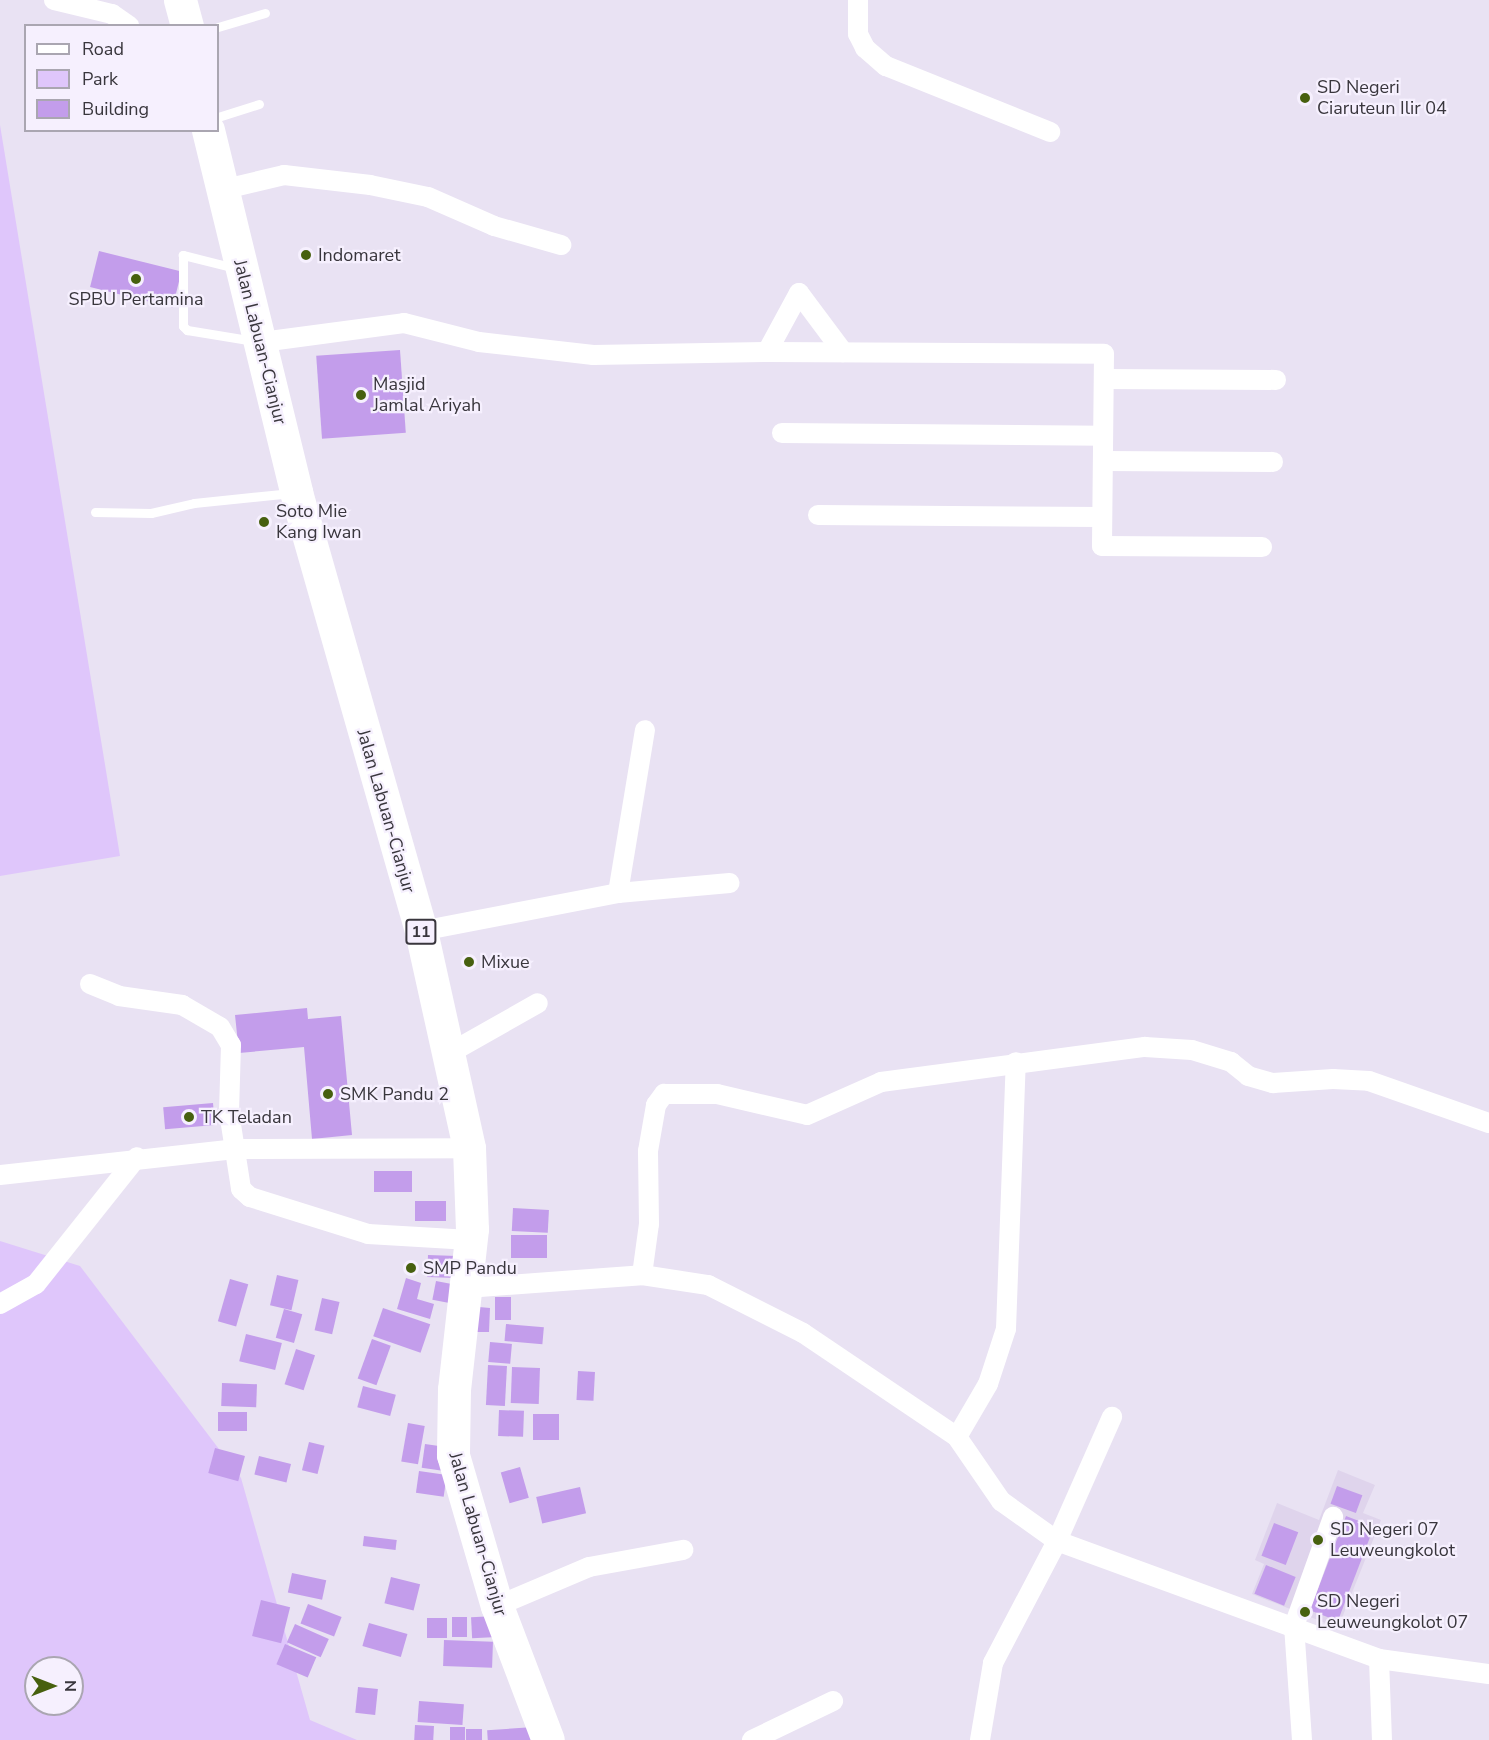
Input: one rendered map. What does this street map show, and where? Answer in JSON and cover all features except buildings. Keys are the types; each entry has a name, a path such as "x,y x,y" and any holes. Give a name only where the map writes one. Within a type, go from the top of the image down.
{"highway":[{"path":"180,0 186,24"},
{"name":"Jalan Labuan-Cianjur","path":"208,132 221,190 262,342 296,492 421,931 469,1148 470,1240 467,1288 454,1389 453,1455 497,1606 548,1740"}],"street":[{"path":"54,0 112,14 126,24"},
{"path":"858,0 858,34 865,48 886,66 1050,132"},
{"path":"221,190 284,176 370,185 428,198 494,226 561,245"},
{"path":"767,352 799,293 843,352"},
{"path":"262,342 404,323 479,342 593,355 767,352 1104,354 1102,546 1262,547"},
{"path":"1104,379 1276,380"},
{"path":"782,433 1103,436"},
{"path":"1103,461 1273,462"},
{"path":"818,515 1102,517"},
{"path":"618,893 645,730"},
{"path":"421,931 618,893 730,883"},
{"path":"90,984 119,996 182,1005 220,1027 231,1045 229,1112 241,1189 250,1197 368,1234 470,1240"},
{"path":"448,1054 538,1002"},
{"path":"642,1275 649,1224 648,1151 656,1105 664,1094 717,1094 807,1115 881,1082 1016,1062 1145,1047 1192,1050 1231,1062 1248,1076 1273,1083 1333,1079 1369,1081 1489,1123"},
{"path":"957,1437 988,1384 1006,1329 1016,1062"},
{"path":"0,1174 137,1157 235,1149 469,1148"},
{"path":"0,1304 36,1284 137,1157"},
{"path":"467,1288 642,1275 708,1285 803,1333 957,1437 1001,1501 1057,1541 1379,1659 1489,1674"},
{"path":"980,1740 993,1663 1057,1541 1112,1417"},
{"path":"1302,1740 1294,1626 1333,1517"},
{"path":"497,1606 589,1567 683,1550"},
{"path":"1379,1659 1382,1740"},
{"path":"752,1740 833,1701"}],"lane":[{"path":"219,27 265,14"},
{"path":"219,117 259,104"},
{"path":"242,270 183,255 183,326 187,330 262,342"},
{"path":"95,512 151,513 194,503 296,492"}],"shaded area":[{"name":"SD Negeri 07 Leuweungkolot","path":"1338,1470 1375,1485 1363,1513 1381,1520 1338,1628 1252,1594 1264,1564 1255,1560 1277,1503 1319,1520"}],"green space":[{"path":"0,125 120,856 0,876"},
{"path":"0,1241 80,1266 241,1478 310,1720 357,1740 0,1740"}],"place":[{"name":"SD Negeri Ciaruteun Ilir 04","path":"1305,98"},
{"name":"Indomaret","path":"306,255"},
{"name":"SPBU Pertamina","path":"136,279"},
{"name":"Masjid Jamlal Ariyah","path":"361,395"},
{"name":"Soto Mie Kang Iwan","path":"264,522"},
{"name":"Mixue","path":"469,962"},
{"name":"SMK Pandu 2","path":"328,1094"},
{"name":"TK Teladan","path":"189,1117"},
{"name":"SMP Pandu","path":"411,1268"},
{"name":"SD Negeri 07 Leuweungkolot","path":"1318,1540"},
{"name":"SD Negeri Leuweungkolot 07","path":"1305,1612"}]}
